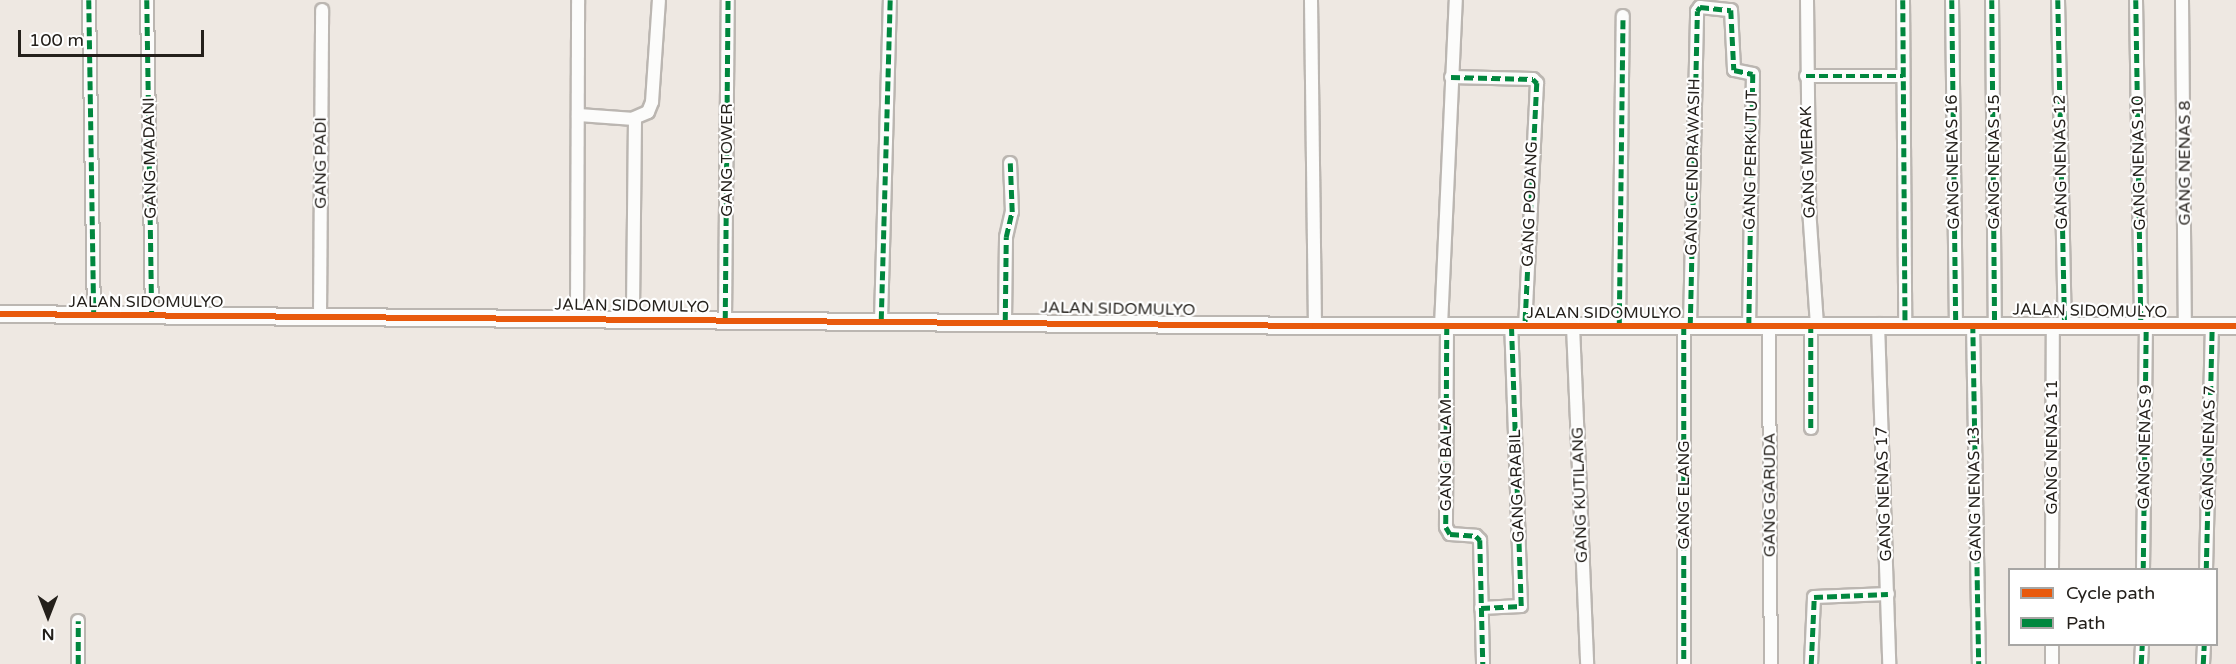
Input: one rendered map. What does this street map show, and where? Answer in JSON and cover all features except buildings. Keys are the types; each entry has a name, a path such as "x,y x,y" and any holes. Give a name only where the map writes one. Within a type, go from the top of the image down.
{"street":[{"path":"89,0 93,315"},
{"name":"GANG MADANI","path":"147,0 152,315"},
{"path":"577,318 578,0"},
{"path":"578,115 634,118 648,112 652,102 659,0"},
{"name":"GANG TOWER","path":"725,320 728,0"},
{"path":"881,320 890,0"},
{"path":"1311,0 1315,326"},
{"path":"1444,326 1451,77 1456,0"},
{"name":"GANG MERAK","path":"1807,0 1806,76 1814,324 1811,428"},
{"path":"1903,0 1905,325"},
{"name":"GANG NENAS 16","path":"1952,0 1965,324"},
{"name":"GANG NENAS 15","path":"1992,0 1995,324"},
{"name":"GANG NENAS 12","path":"2058,0 2059,324"},
{"name":"GANG NENAS 10","path":"2136,0 2143,325"},
{"name":"GANG NENAS 8","path":"2182,0 2185,326"},
{"name":"GANG PERKUTUT","path":"1698,8 1731,10 1734,70 1753,74 1749,327"},
{"name":"GANG CENDRAWASIH","path":"1687,327 1698,8"},
{"name":"GANG PADI","path":"320,316 322,10"},
{"path":"1618,326 1623,16"},
{"path":"1806,76 1903,76"},
{"name":"GANG PODANG","path":"1451,77 1533,79 1537,83 1518,326"},
{"path":"633,319 634,118"},
{"path":"1005,321 1006,237 1011,212 1010,163"},
{"name":"JALAN SIDOMULYO","path":"0,314 1005,321 1315,326 1769,327 1814,324 2236,326"},
{"name":"GANG NENAS 17","path":"1878,324 1889,664"},
{"name":"GANG NENAS 13","path":"1965,324 1979,664"},
{"name":"GANG NENAS 11","path":"2052,568 2059,324"},
{"name":"GANG NENAS 9","path":"2143,325 2143,568"},
{"name":"GANG BALAM","path":"1444,326 1446,527 1450,534 1479,537 1483,664"},
{"name":"GANG ARABIL","path":"1481,608 1521,606 1518,326"},
{"name":"GANG NENAS 7","path":"2206,568 2212,326"},
{"name":"GANG KUTILANG","path":"1573,327 1587,664"},
{"name":"GANG ELANG","path":"1684,664 1687,327"},
{"name":"GANG GARUDA","path":"1769,327 1771,664"},
{"path":"1811,664 1814,597 1887,594"},
{"path":"78,621 78,664"},
{"path":"2052,646 2052,664"},
{"path":"2141,664 2142,646"},
{"path":"2203,664 2204,646"}],"marked path":[{"path":"89,0 94,315"},
{"path":"147,0 152,315"},
{"path":"725,320 728,0"},
{"path":"881,320 890,0"},
{"path":"1903,0 1905,325"},
{"path":"1952,0 1956,324"},
{"path":"1992,0 1995,324"},
{"path":"2058,0 2065,324"},
{"path":"2136,0 2141,325"},
{"path":"1690,326 1697,11 1700,7 1731,10 1734,70 1753,74 1749,327"},
{"path":"1619,326 1623,16"},
{"path":"1806,76 1903,76"},
{"path":"1451,77 1533,79 1537,83 1525,326"},
{"path":"1005,321 1006,237 1012,212 1010,163"},
{"path":"1811,324 1811,428"},
{"path":"1973,324 1979,664"},
{"path":"2143,568 2146,325"},
{"path":"1447,326 1446,527 1450,534 1476,536 1480,540 1483,664"},
{"path":"1481,608 1521,606 1511,326"},
{"path":"1684,326 1684,664"},
{"path":"2206,568 2212,326"},
{"path":"1811,664 1814,597 1888,594"},
{"path":"78,621 78,664"},
{"path":"2141,664 2142,646"},
{"path":"2203,664 2204,646"}],"cycle path":[{"path":"0,314 1315,326 2236,326"}]}
